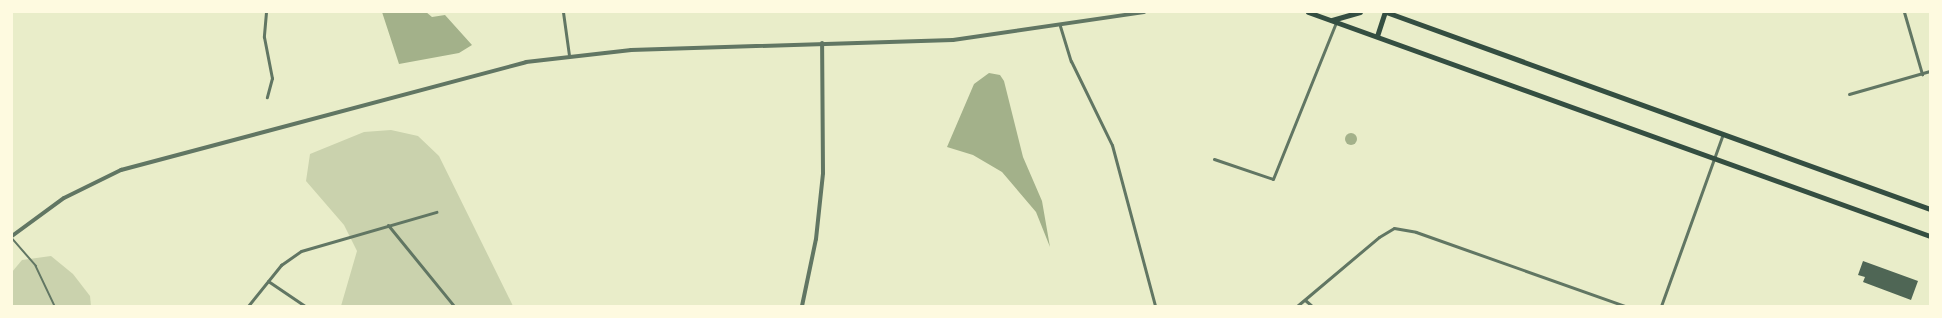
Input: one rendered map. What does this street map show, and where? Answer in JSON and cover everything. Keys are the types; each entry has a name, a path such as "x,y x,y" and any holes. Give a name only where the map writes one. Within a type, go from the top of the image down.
{"main road":[{"path":"1308,12 1930,236"},
{"path":"1334,21 1360,12"},
{"path":"1377,36 1385,12 1930,209"}],"street":[{"path":"266,12 264,37 272,78 267,97"},
{"path":"563,12 569,55"},
{"path":"12,237 77,190 137,165 486,70 569,55 822,43 953,40 1060,26 1144,12"},
{"path":"1904,12 1922,74"},
{"path":"1214,159 1273,179 1334,21"},
{"path":"1060,26 1071,61 1114,150 1155,306"},
{"path":"802,306 816,239 823,173 822,43"},
{"path":"1849,94 1930,71"},
{"path":"1661,306 1713,158 1723,134"},
{"path":"248,306 286,261 301,251 436,212"},
{"path":"388,225 454,306"},
{"path":"1297,306 1379,237 1394,228 1416,232 1625,306"},
{"path":"268,281 305,306"},
{"path":"1305,300 1312,306"}],"lane":[{"path":"12,237 36,266 55,306"}],"shaded area":[{"path":"382,12 426,12 432,17 445,15 472,45 459,53 399,64"},
{"path":"989,73 1000,75 1004,81 1023,157 1042,201 1050,247 1036,212 1002,172 973,155 947,147 974,84"},
{"path":"391,130 418,136 439,156 513,306 341,306 357,251 344,225 306,181 310,154 364,132"},
{"path":"1351,133 1355,135 1357,139 1355,143 1351,145 1347,143 1345,139 1347,135"},
{"path":"51,256 73,274 90,296 91,306 12,306 12,272 22,260"}],"building":[{"path":"1863,261 1918,281 1911,300 1863,282 1865,277 1858,275"}]}
